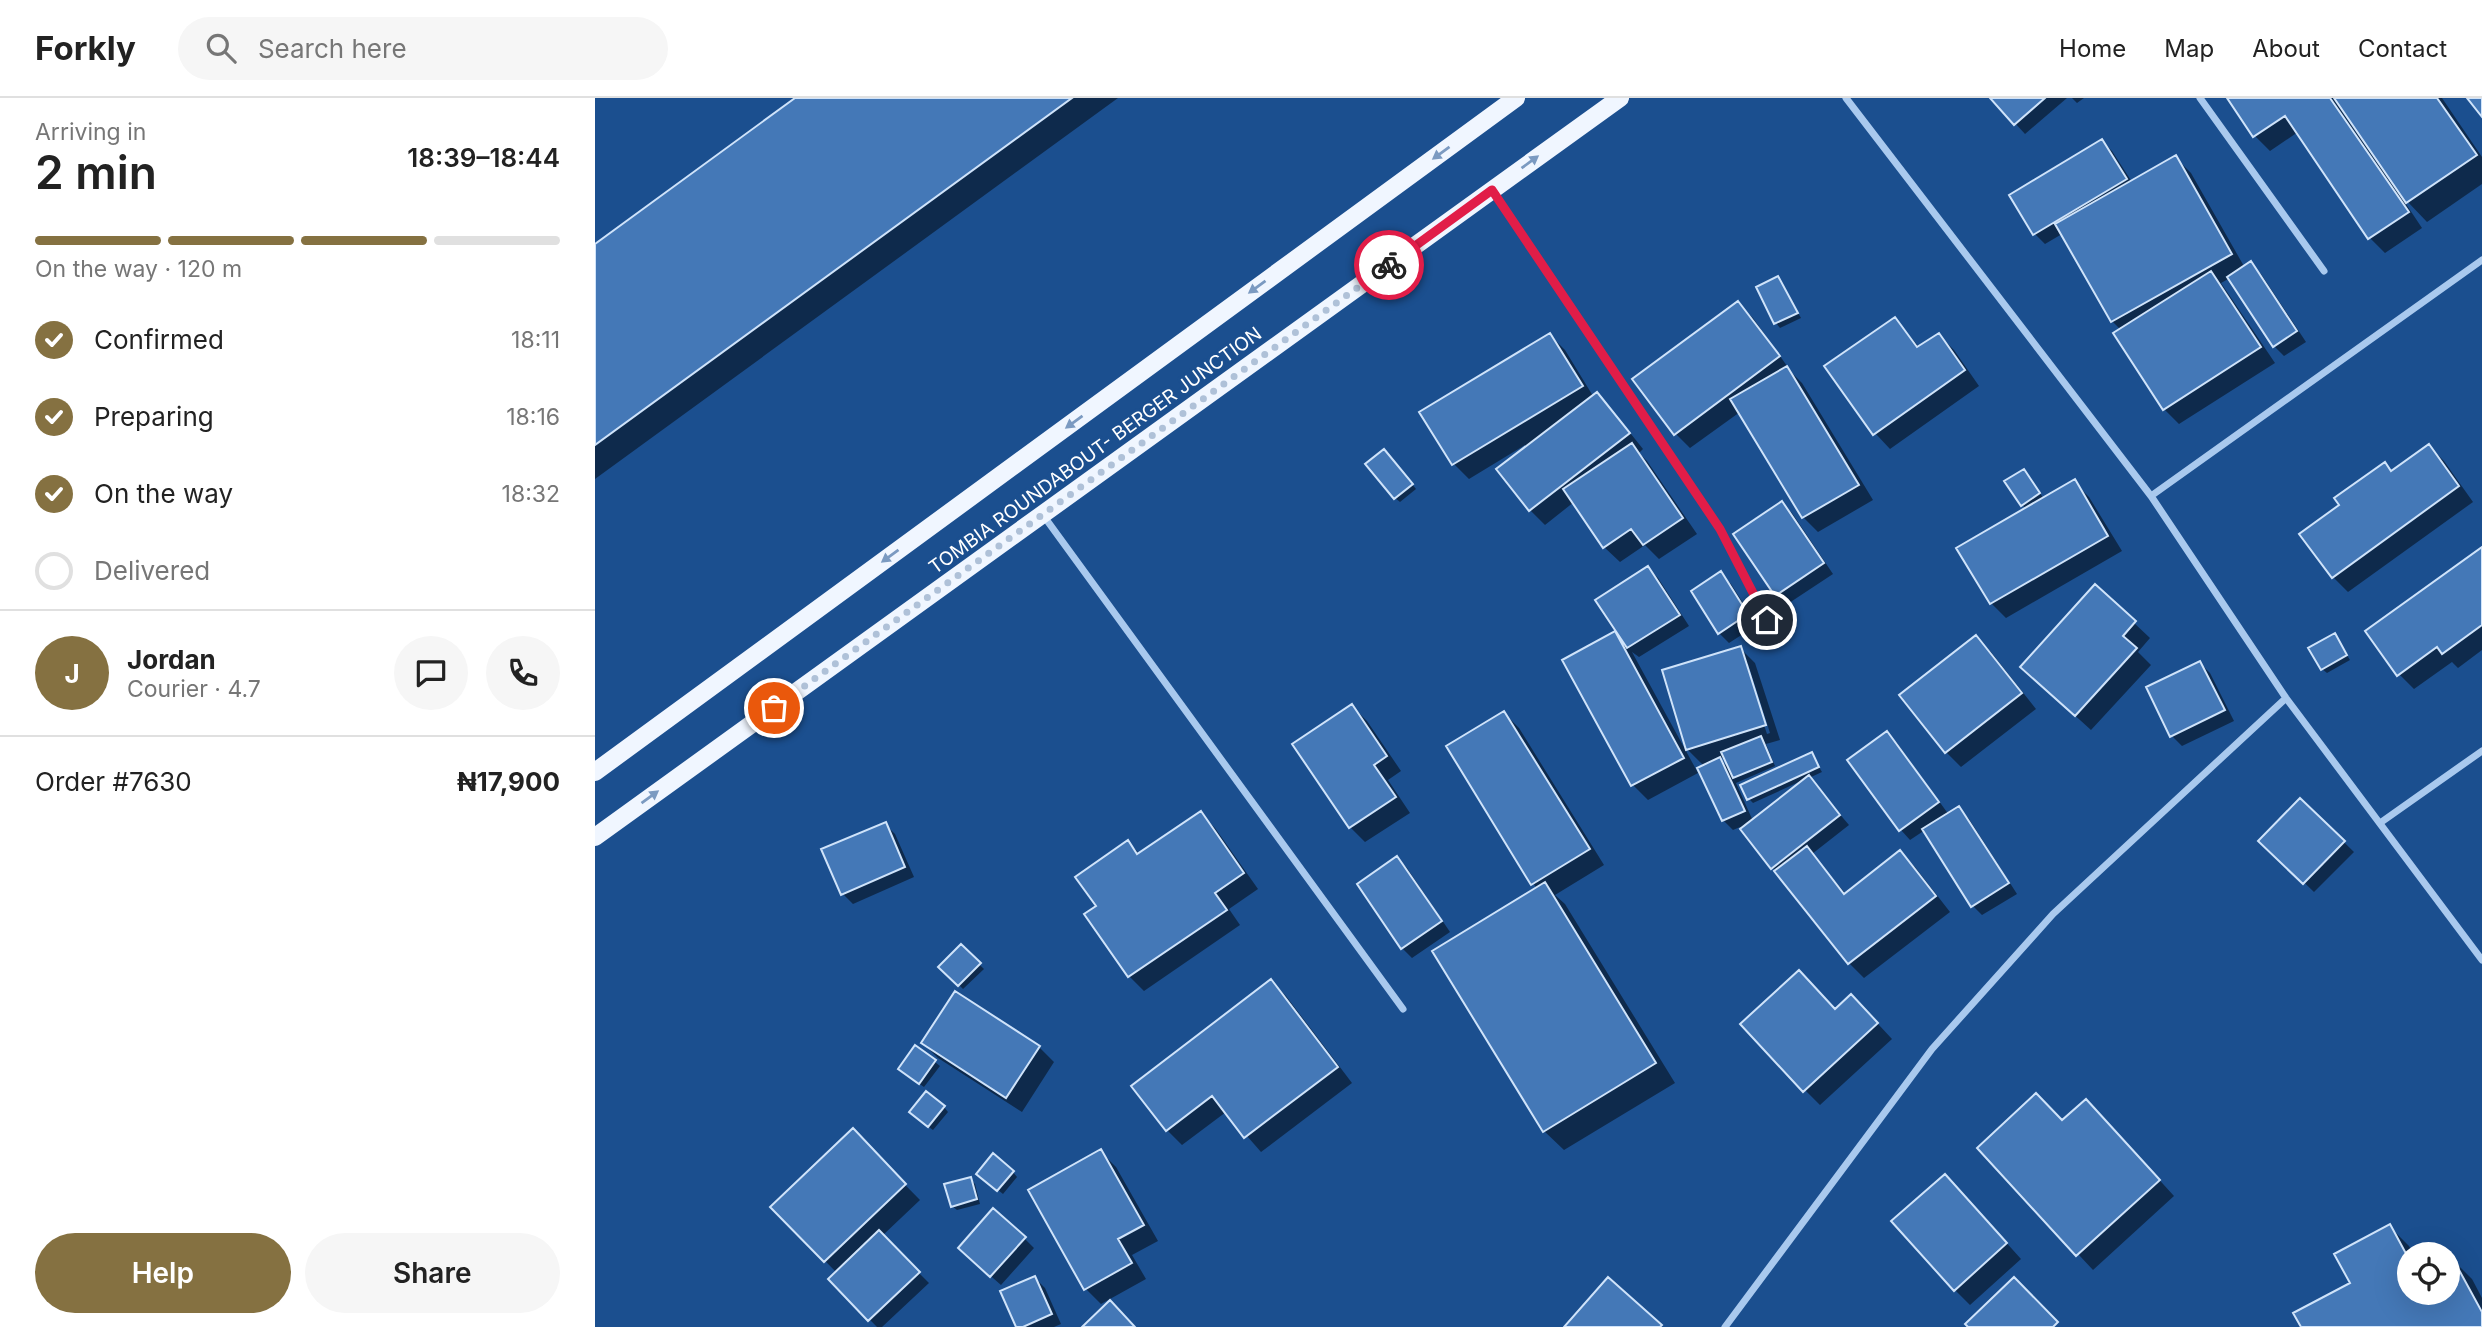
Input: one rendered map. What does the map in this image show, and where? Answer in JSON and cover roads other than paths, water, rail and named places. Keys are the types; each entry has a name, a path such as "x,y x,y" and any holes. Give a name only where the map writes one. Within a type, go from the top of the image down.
{"main road":[{"name":"TOMBIA ROUNDABOUT- BERGER JUNCTION","path":"595,772 1515,98"},
{"name":"TOMBIA ROUNDABOUT- BERGER JUNCTION","path":"595,837 1620,98"}],"street":[{"path":"1846,98 2151,496 2286,698 2482,960"},
{"path":"2200,98 2323,271"},
{"path":"1492,190 1720,529 1767,620"},
{"path":"2151,496 2482,260"},
{"path":"1042,514 1403,1009"},
{"path":"1725,1327 1932,1049 2053,914 2286,698"},
{"path":"2380,823 2482,751"}]}
